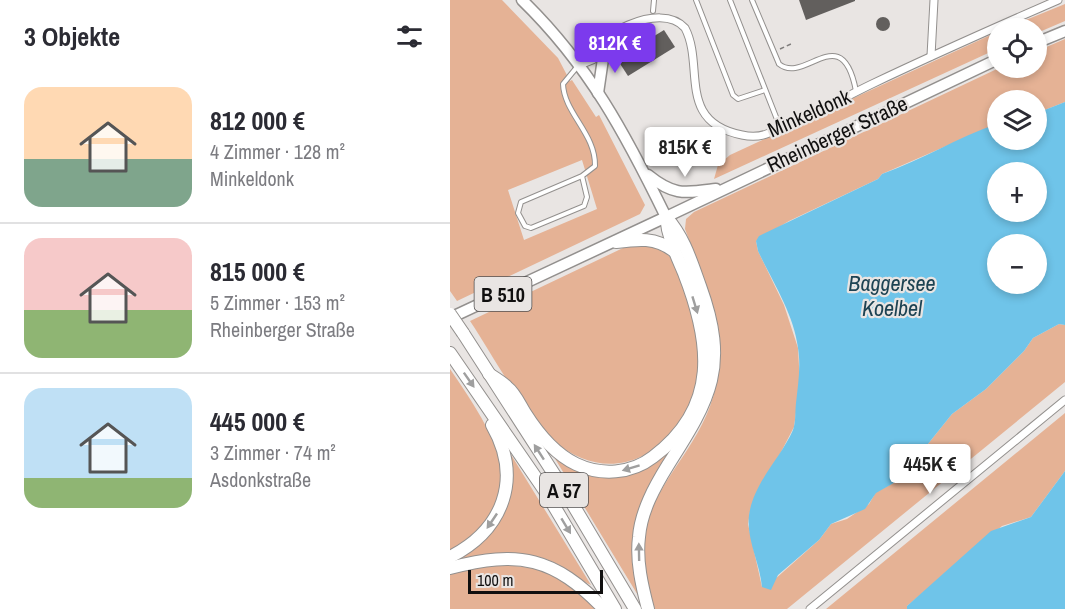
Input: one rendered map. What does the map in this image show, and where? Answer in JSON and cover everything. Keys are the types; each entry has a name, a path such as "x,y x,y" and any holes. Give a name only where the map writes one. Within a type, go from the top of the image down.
{"highway":[{"path":"489,374 508,387 530,422 555,449 575,464 609,472 628,469 647,462 662,451 682,427 694,407 705,372 703,333 667,233 666,217"},
{"path":"648,609 638,557 642,518 661,476 705,403 711,388 715,353 714,332 690,256 676,229 666,217"},
{"path":"616,242 643,238 654,240 674,251"},
{"name":"A 57","path":"450,316 563,488 635,609"},
{"name":"A 57","path":"450,353 545,490 615,609"},
{"path":"450,557 465,549 484,533 494,520 502,503 507,483 506,456 489,420 488,407"},
{"path":"450,568 497,558 533,560 563,573 585,589 604,609"}],"main road":[{"path":"522,0 548,26 580,64 625,134 666,217"},
{"path":"1047,38 1065,31"},
{"path":"598,93 604,52"},
{"name":"Rheinberger Straße","path":"450,316 616,242 987,64"},
{"path":"643,171 666,189 681,193 725,188"}],"street":[{"path":"931,56 934,0"},
{"name":"Minkeldonk","path":"653,11 671,16 684,26 690,44 697,99 715,123 740,135 754,136 781,128 931,56 1059,0"},
{"path":"580,64 586,52 624,21 636,13 653,11"},
{"path":"580,64 594,62 604,52 624,21"},
{"path":"810,609 1065,400"}],"lane":[{"path":"653,11 654,0"},
{"path":"696,0 734,95 742,99 765,90"},
{"path":"730,0 781,128"},
{"path":"752,0 779,64 785,69 793,69 819,57 842,58 848,64 856,92"},
{"path":"580,64 563,84 564,93 590,139 596,158 595,166 582,176 521,202 518,213 525,226 531,228 584,206 587,197 582,176"}],"shaded area":[{"path":"450,0 502,0 558,58 570,81 572,80 596,117 599,115 645,205 640,214 457,301 450,291","holes":["582,160 597,209 524,240 508,190"]},
{"path":"1065,4 1065,21 1047,29 1047,18 1031,18"},
{"path":"987,37 987,54 714,179 718,165 730,155"},
{"path":"1065,39 1065,102 1047,109 1047,90 987,90 987,128 882,174 878,179 789,221 756,241 758,251 784,305 798,348 800,384 794,427 750,512 748,524 762,587 774,580 819,540 831,524 847,519 869,504 876,492 899,480 952,414 986,389 1024,351 1033,338 1059,324 1065,325 1065,382 787,609 655,609 645,569 645,536 652,509 710,408 720,356 716,319 685,229 686,219 694,212 987,74 987,78 1047,78 1047,47"},
{"path":"640,243 650,244 665,252 679,273 696,330 698,370 692,397 681,420 665,440 646,454 624,462 601,463 577,456 553,440 542,429 520,400 470,321 623,248"},
{"path":"450,369 481,417 493,441 500,464 501,487 494,509 477,530 450,551"},
{"path":"1065,413 1065,471 1031,517 1002,526 907,606 907,609 826,609"},
{"path":"677,439 644,500 639,597 554,457 607,475"},
{"path":"510,453 591,585 559,565 534,556 496,554 457,561 455,558 493,528"},
{"path":"484,565 520,567 547,573 572,586 599,609 450,609 450,573"}],"water":[{"name":"Baggersee Koelbel","path":"1065,102 1065,325 1059,324 1033,338 1024,351 986,389 952,414 899,480 876,493 865,509 831,524 819,540 778,575 771,590 762,587 749,533 749,515 756,492 793,430 799,362 796,335 792,323 758,251 756,241 759,236 878,179 882,174 987,128 987,150 1047,150 1047,109"},
{"path":"1065,471 1065,609 907,609 907,606 991,531 1031,517"}],"building":[{"path":"799,0 855,0 855,1 806,20"},
{"path":"880,17 886,17 890,24 886,31 880,31 876,27 876,21"},
{"path":"664,30 675,47 628,76 617,59"}]}
